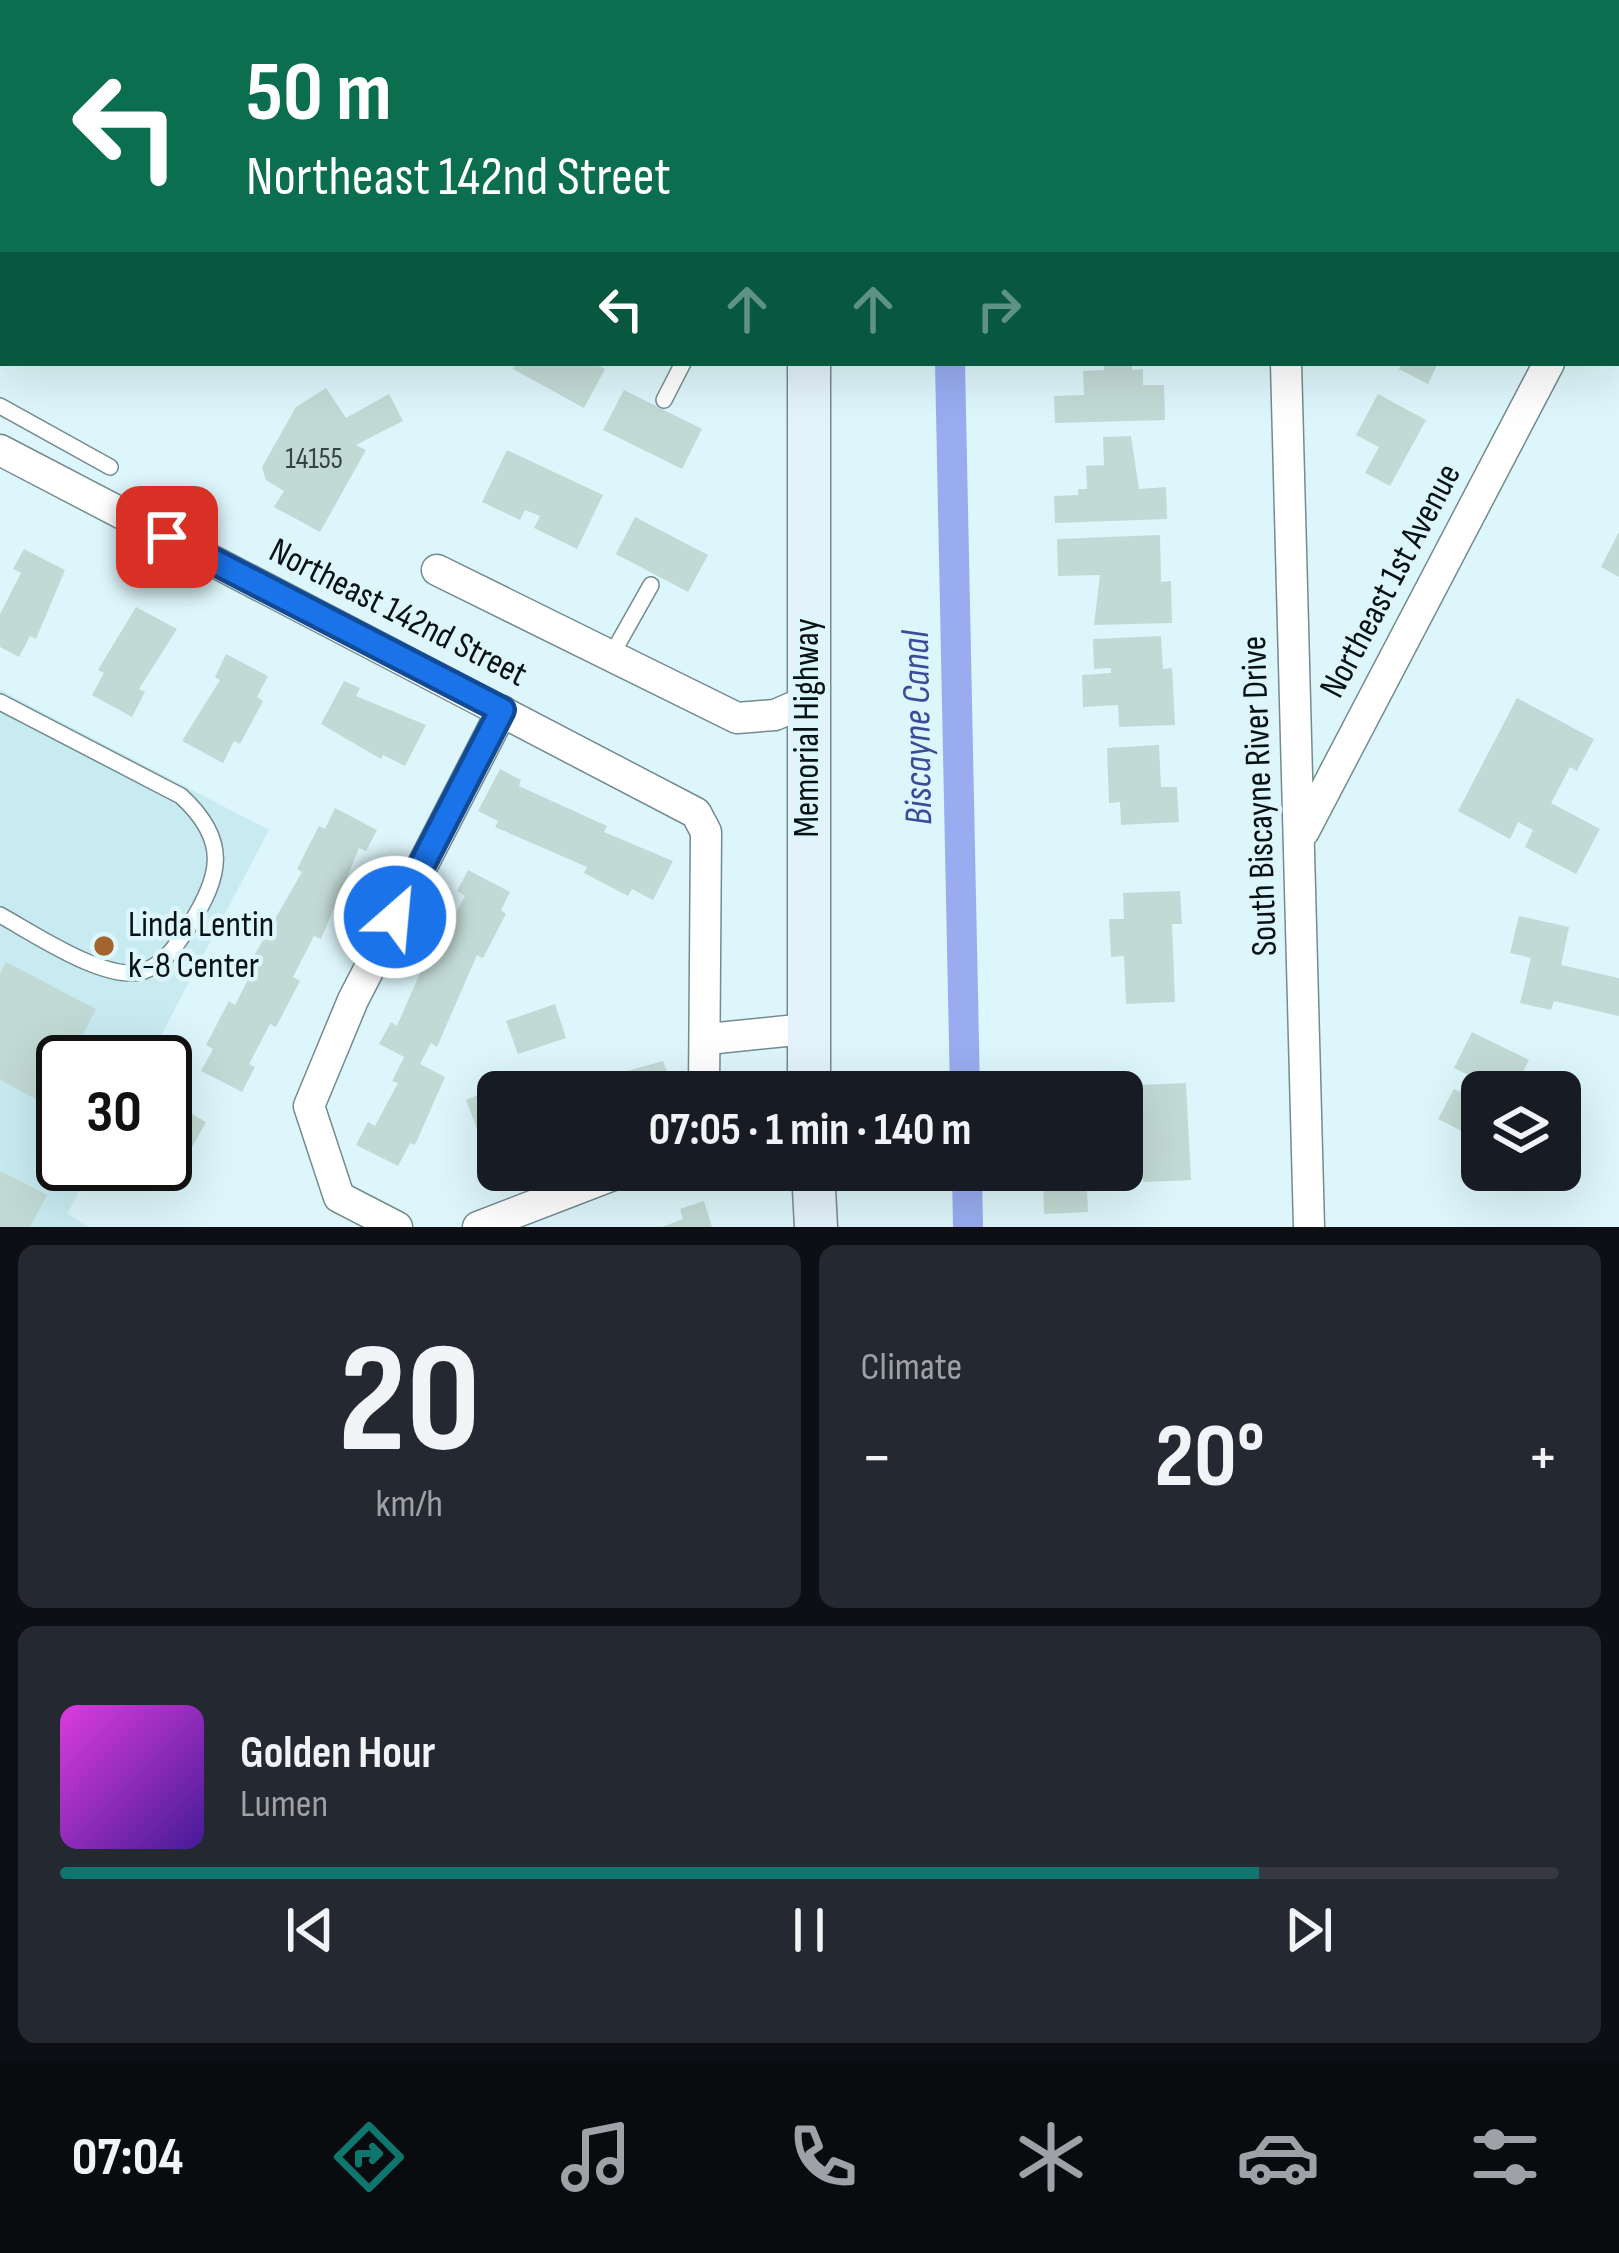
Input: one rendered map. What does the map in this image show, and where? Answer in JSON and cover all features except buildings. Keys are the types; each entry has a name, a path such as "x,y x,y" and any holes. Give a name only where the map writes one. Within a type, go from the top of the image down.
{"street":[{"name":"Memorial Highway","path":"808,366 808,1071"},
{"name":"South Biscayne River Drive","path":"1286,366 1309,1227"},
{"name":"Northeast 1st Avenue","path":"1302,835 1547,366"},
{"name":"Northeast 142nd Street","path":"0,450 696,813 706,832 708,1040"},
{"name":"Northeast 142nd Street","path":"436,570 737,718 775,715 807,701"},
{"path":"397,1227 339,1197 309,1106 353,1000 502,710"},
{"path":"706,1071 708,1040 806,1029"},
{"path":"478,1227 571,1191"},
{"path":"814,1191 816,1227"}],"lane":[{"path":"664,400 681,366"},
{"path":"0,406 110,467"},
{"path":"611,656 651,585"},
{"path":"0,702 181,796 204,817 218,865 205,902 174,950 143,972 110,972 0,915"}],"shaded area":[{"name":"Linda Lentin k-8 Center","path":"0,690 269,830 161,1035 36,1035 36,1191 79,1191 67,1214 90,1227 0,1227"}],"waterway":[{"name":"Biscayne Canal","path":"950,366 965,1071"},
{"name":"Biscayne Canal","path":"967,1191 968,1227"}],"place":[{"name":"Linda Lentin k-8 Center","path":"104,946"}],"route":[{"path":"167,537 502,710 395,917"}]}
